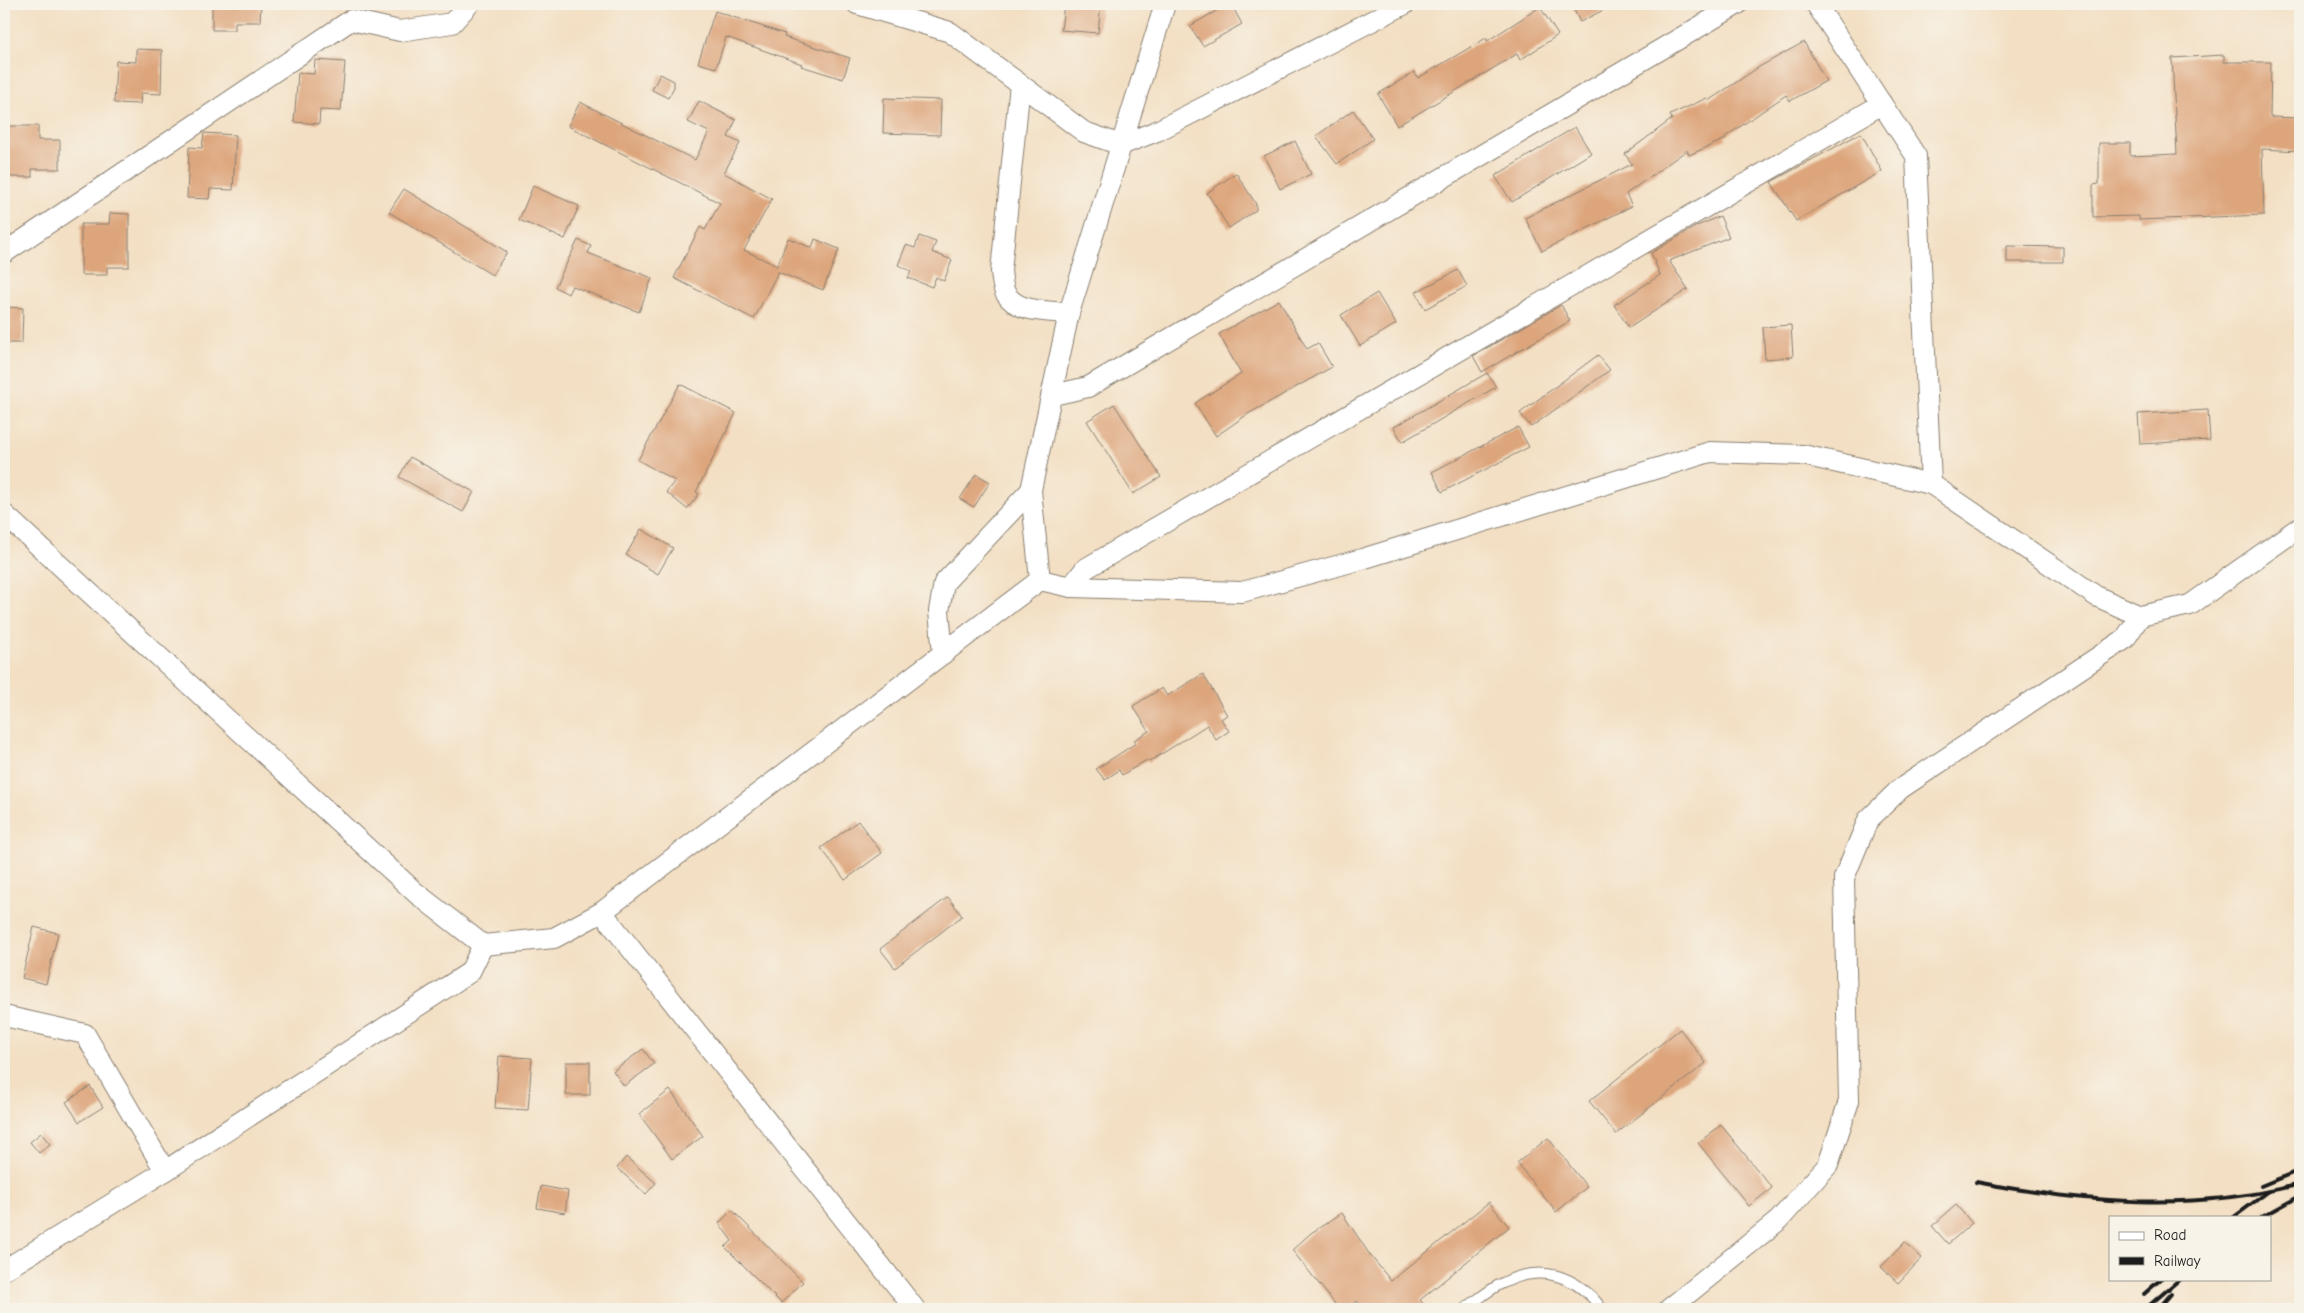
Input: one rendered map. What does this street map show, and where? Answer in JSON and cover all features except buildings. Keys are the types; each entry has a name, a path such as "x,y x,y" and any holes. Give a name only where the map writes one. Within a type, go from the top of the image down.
{"street":[{"path":"4,253 351,20 400,31 452,23 469,4"},
{"path":"857,4 950,32 1084,132 1121,145 1157,131 1405,4"},
{"path":"1040,580 1031,490 1070,313 1165,4"},
{"path":"1052,394 1088,387 1738,4"},
{"path":"1816,4 1916,156 1931,484"},
{"path":"1020,84 1001,270 1004,292 1012,302 1026,308 1070,313"},
{"path":"1072,587 1085,570 1882,104"},
{"path":"4,514 416,893 483,945 554,938 602,912 1040,580 1072,587 1242,592 1362,559 1710,452 1803,455 1931,484 2096,596 2140,616 2190,606 2300,527"},
{"path":"943,654 939,611 944,583 1031,490"},
{"path":"1669,1309 1779,1220 1828,1165 1849,1101 1844,878 1868,820 1900,789 2125,639 2140,616"},
{"path":"602,912 915,1309"},
{"path":"4,1270 165,1171 470,972 483,945"},
{"path":"4,1016 85,1034 165,1171"}],"lane":[{"path":"1464,1309 1503,1283 1528,1274 1560,1275 1591,1295 1602,1309"}],"railway":[{"path":"2261,1186 2300,1170"},
{"path":"1976,1182 2057,1195 2138,1201 2220,1198 2260,1193 2300,1184"},
{"path":"2235,1216 2269,1191"},
{"path":"2264,1216 2300,1196"},
{"path":"2144,1294 2160,1280"},
{"path":"2145,1309 2179,1280"},
{"path":"2158,1309 2171,1294"}]}
